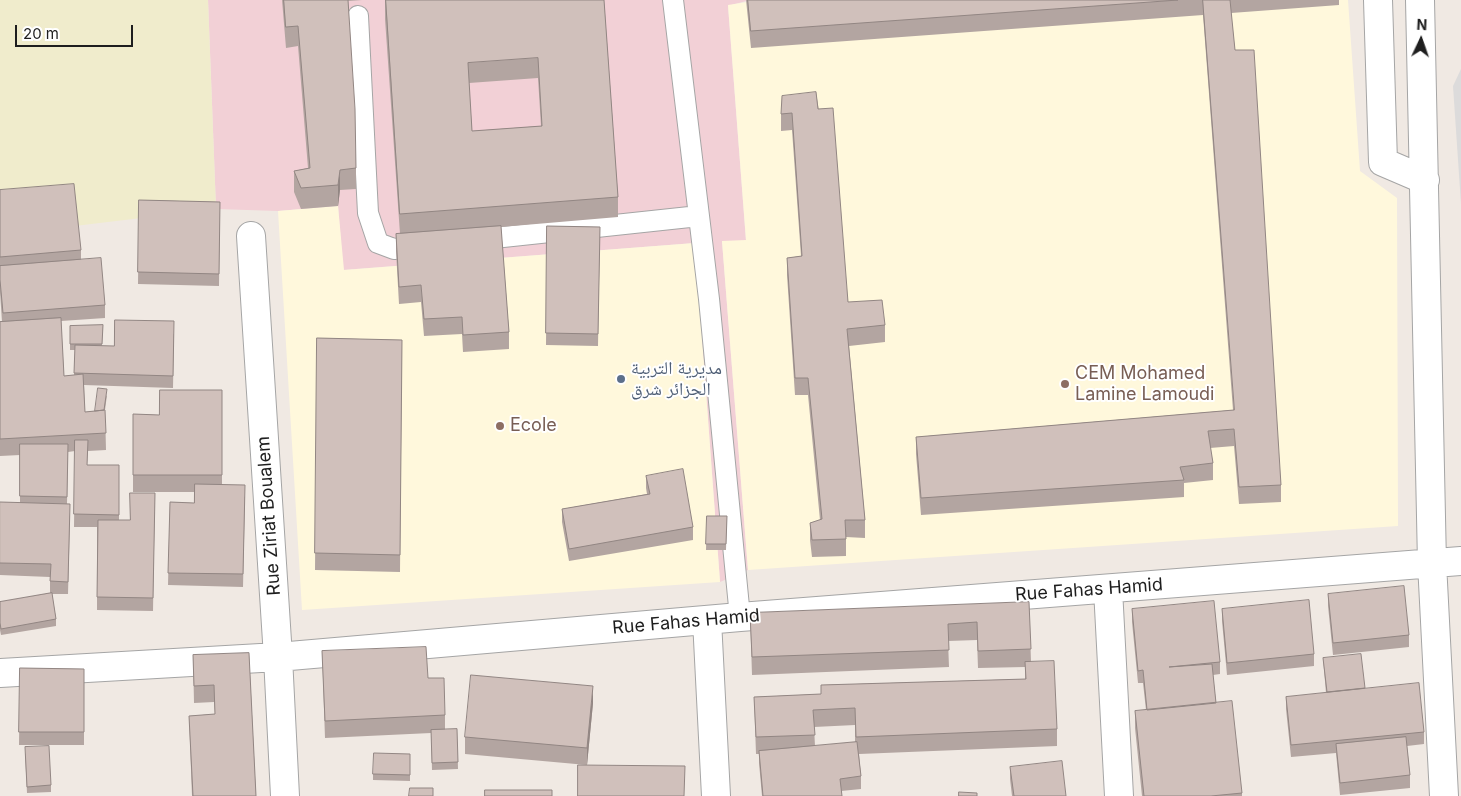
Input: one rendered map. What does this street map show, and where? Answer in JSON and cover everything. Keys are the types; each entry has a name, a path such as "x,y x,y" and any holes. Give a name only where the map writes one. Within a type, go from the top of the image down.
{"street":[{"path":"1378,0 1383,162 1425,180"},
{"path":"1420,0 1432,563 1444,796"},
{"name":"Rue Ziriat Boualem","path":"251,236 285,796"},
{"name":"Rue Fahas Hamid","path":"0,673 278,658 740,617 1461,562"},
{"path":"1108,589 1119,796"},
{"path":"707,620 716,796"}],"lane":[{"path":"672,0 711,319 740,617"},
{"path":"358,16 368,213 378,243 394,249 699,216"}],"shaded area":[{"path":"0,0 208,0 216,209 0,235"},
{"path":"208,0 760,0 746,1 728,6 746,241 722,241 748,570 720,582 695,243 343,270 338,206 278,211 216,209"},
{"name":"CEM Mohamed Lamine Lamoudi","path":"760,0 1348,0 1360,171 1397,198 1398,526 748,570 722,241 746,240 728,5"},
{"path":"1461,69 1461,204 1453,86"},
{"name":"Ecole","path":"338,206 344,270 695,243 720,582 302,610 278,211"}],"building":[{"path":"284,0 348,0 355,109 356,168 340,170 338,185 301,188 294,171 310,168 298,26 286,27"},
{"path":"386,0 604,0 618,197 400,214","holes":["538,58 542,126 472,131 468,63"]},
{"path":"748,0 1178,0 751,31"},
{"path":"1203,0 1230,0 1235,50 1254,50 1281,485 1239,487 1234,429 1208,431 1213,463 1180,467 1184,480 921,498 916,437 1234,410"},
{"path":"816,92 818,109 833,108 848,302 882,300 885,325 847,329 865,520 845,520 846,539 812,540 810,523 822,519 808,378 795,378 787,258 802,256 792,113 781,114 782,96"},
{"path":"74,184 81,250 0,257 0,190"},
{"path":"139,200 220,202 219,274 138,272"},
{"path":"501,226 509,332 463,335 462,317 424,319 421,285 399,287 396,234"},
{"path":"547,226 600,227 598,334 546,333"},
{"path":"101,258 105,305 3,313 0,266"},
{"path":"61,318 64,376 83,374 85,412 105,410 106,433 0,439 0,322"},
{"path":"115,320 174,321 173,376 74,373 75,345 114,346"},
{"path":"103,325 102,344 70,344 70,326"},
{"path":"317,338 402,340 400,555 315,553"},
{"path":"98,388 107,389 104,410 95,411"},
{"path":"160,390 222,390 222,475 133,475 133,414 159,415"},
{"path":"75,440 88,440 87,465 119,465 119,515 74,514"},
{"path":"20,444 68,444 67,497 20,496"},
{"path":"683,469 693,527 569,549 562,509 650,494 646,476"},
{"path":"195,484 245,485 243,574 168,573 170,502 194,503"},
{"path":"130,493 155,493 153,598 97,597 98,520 130,520"},
{"path":"0,502 70,504 68,582 50,581 51,564 0,563"},
{"path":"707,516 727,516 726,544 706,544"},
{"path":"1404,586 1409,635 1333,643 1328,594"},
{"path":"52,593 56,619 1,629 0,602"},
{"path":"1309,600 1314,654 1227,663 1222,609"},
{"path":"1214,601 1220,662 1169,667 1212,664 1216,703 1147,710 1143,670 1138,671 1132,609"},
{"path":"1029,602 1031,649 978,651 977,622 948,624 949,650 752,657 750,613"},
{"path":"426,647 428,678 444,678 445,715 325,721 322,651"},
{"path":"249,653 256,796 193,796 189,716 215,714 214,685 194,686 193,655"},
{"path":"1361,654 1365,688 1327,692 1323,658"},
{"path":"1054,661 1057,729 856,737 855,708 813,710 815,735 756,737 754,697 821,694 821,685 1026,679 1025,662"},
{"path":"20,668 84,669 84,732 19,732"},
{"path":"471,675 593,686 587,748 465,737"},
{"path":"1419,683 1424,732 1291,745 1286,697"},
{"path":"1232,701 1242,793 1211,796 1144,796 1135,711"},
{"path":"457,729 458,762 432,763 431,730"},
{"path":"1406,737 1410,775 1340,783 1336,744"},
{"path":"857,742 861,776 840,779 842,796 763,796 759,751"},
{"path":"49,746 51,785 27,787 25,747"},
{"path":"374,753 410,754 410,775 373,774"},
{"path":"1062,761 1066,796 1014,796 1010,767"},
{"path":"578,765 685,766 684,796 578,796"},
{"path":"410,788 433,788 433,796 409,796"},
{"path":"485,790 552,790 552,796 485,796"},
{"path":"959,792 977,793 977,796 959,796"}],"place":[{"name":"مديرية التربية الجزائر شرق","path":"621,379"},
{"name":"CEM Mohamed Lamine Lamoudi","path":"1065,384"},
{"name":"Ecole","path":"500,426"}]}
